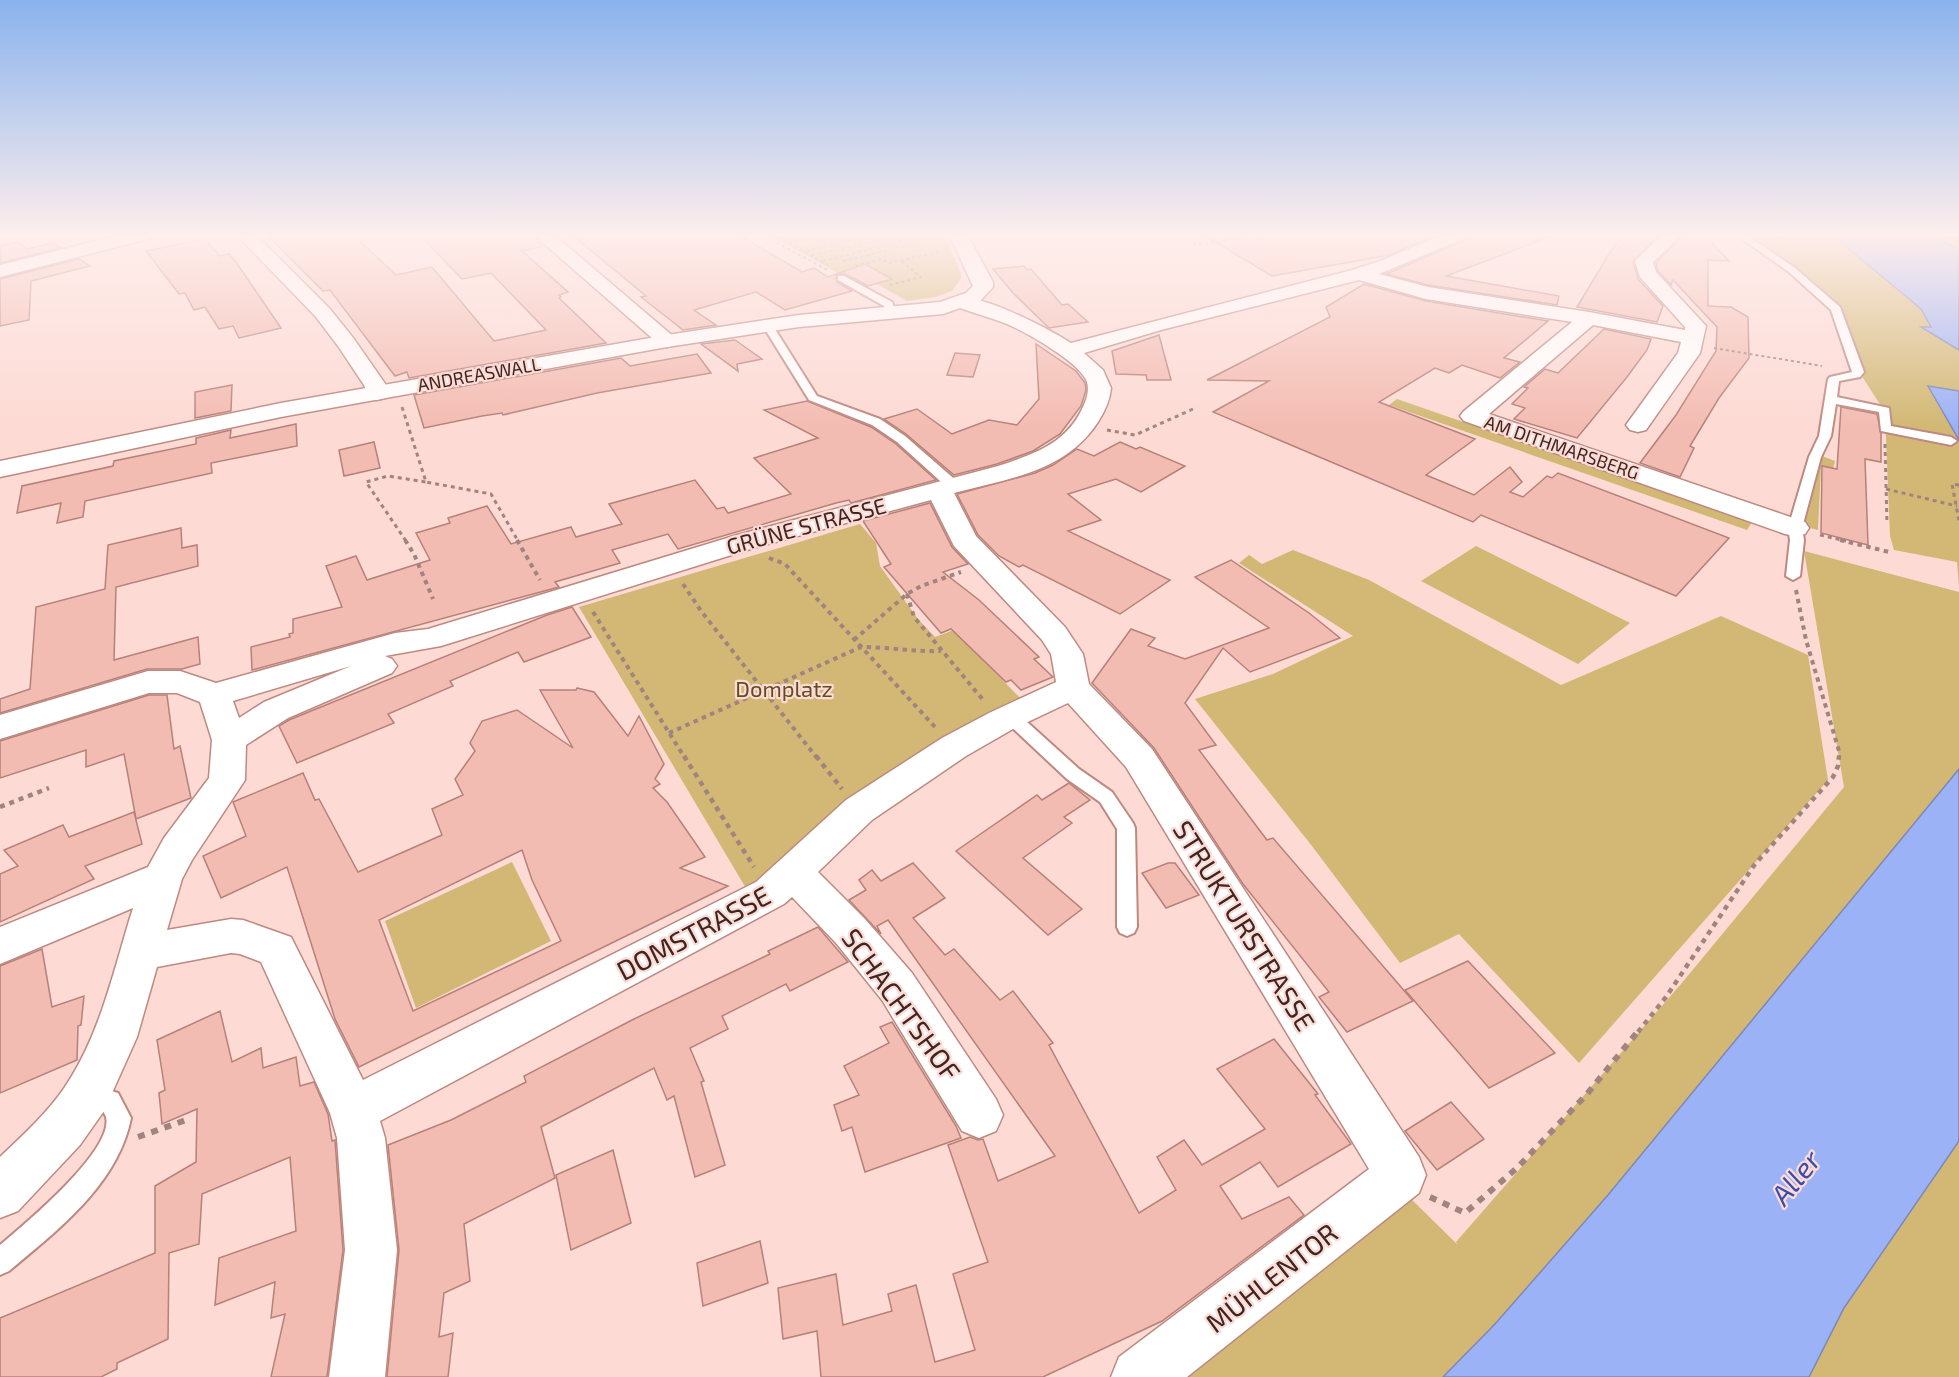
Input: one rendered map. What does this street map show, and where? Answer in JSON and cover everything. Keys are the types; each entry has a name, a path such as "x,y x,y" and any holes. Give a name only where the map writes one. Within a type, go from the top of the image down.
{"street":[{"path":"308,298 347,343 375,385 387,391"},
{"path":"618,298 668,341"},
{"path":"962,303 970,298"},
{"path":"1068,351 1263,298"},
{"path":"1460,298 1589,318 1693,341"},
{"path":"1638,426 1689,353 1693,341 1696,326 1670,298"},
{"name":"ANDREASWALL","path":"0,469 187,429 668,341 768,326 936,310 962,303"},
{"name":"GRÜNE STRASSE","path":"430,639 747,541 844,513 946,488 1042,459 1063,449 1076,438 1098,399 1099,382 1088,366 1068,351 1017,321 962,303"},
{"name":"AM DITHMARSBERG","path":"1589,318 1472,416 1795,528"},
{"path":"946,488 964,540 1054,634 1067,654 1073,687"},
{"path":"0,727 148,682 180,682 214,695 395,644 430,639"},
{"path":"229,740 276,710 400,658 430,639"},
{"name":"DOMSTRASSE","path":"353,1110 781,883 859,810 954,747 1006,718 1073,687"},
{"name":"STRUKTURSTRASSE","path":"1073,687 1139,758 1401,1175"},
{"path":"0,1193 63,1128 87,1095 115,1036 162,878 178,849 227,780 229,740 214,695"},
{"path":"0,946 162,878"},
{"name":"SCHACHTSHOF","path":"781,883 830,907 885,970 927,1031 979,1115"},
{"path":"141,952 231,936 243,937 276,950 353,1110 361,1138 371,1250 357,1377"},
{"name":"MÜHLENTOR","path":"1139,1377 1401,1175"}],"lane":[{"path":"878,298 888,304 892,314"},
{"path":"1793,576 1797,540 1795,528 1815,457 1825,436 1834,379 1856,375 1858,372 1836,309 1824,298"},
{"path":"768,326 813,398 876,422 902,440 946,488"},
{"path":"1830,399 1885,410 1885,428 1951,441"},
{"path":"1006,718 1073,774 1106,797 1126,828 1127,927"},
{"path":"0,1262 97,1169 116,1139 120,1123 116,1109 108,1100 87,1095"}],"path":[{"path":"1693,341 1858,372"},
{"path":"387,391 426,482"},
{"path":"1084,426 1135,435 1193,409"},
{"path":"1885,428 1887,524"},
{"path":"434,599 414,554 366,482 388,476 491,494 551,600"},
{"path":"1959,485 1952,484 1959,521"},
{"path":"1886,489 1957,506"},
{"path":"1795,528 1890,552"},
{"path":"747,541 755,552 785,564 954,747"},
{"path":"669,564 701,611 859,810"},
{"path":"854,640 907,594 921,586 985,564"},
{"path":"1401,1175 1419,1192 1465,1213 1517,1168 1587,1094 1652,1014 1716,924 1755,864 1833,777 1838,766 1839,751 1806,640 1793,576"},
{"path":"580,591 669,733 781,883"},
{"path":"907,594 914,617 941,651 1006,718"},
{"path":"669,733 861,648 890,646 918,652 941,651"},
{"path":"0,807 49,788"},
{"path":"116,1139 149,1135 186,1120"}],"green space":[{"path":"902,298 926,298 907,301"},
{"path":"1824,298 1959,298 1959,587 1957,562 1894,550 1890,536 1885,412 1863,378 1833,305"},
{"path":"1397,399 1752,522 1747,530 1389,405"},
{"path":"1817,454 1835,461 1833,468 1821,466 1818,530 1798,525"},
{"name":"Domplatz","path":"860,524 876,543 880,566 918,619 935,637 954,630 1022,700 750,895 579,607"},
{"path":"1476,546 1630,623 1578,664 1421,581"},
{"path":"1293,550 1369,580 1561,685 1721,616 1808,655 1828,780 1579,1063 1459,934 1400,963 1312,846 1195,699 1273,674 1353,636 1239,563 1249,555 1262,564"},
{"path":"1804,551 1959,592 1959,1377 1178,1377 1407,1195 1458,1245 1456,1242 1681,984 1844,787"},
{"path":"512,862 551,941 416,1008 385,921"}],"water":[{"path":"1908,298 1959,298 1959,350 1921,327 1931,327 1921,309"},
{"path":"1928,386 1959,391 1959,440"},
{"name":"Aller","path":"1959,769 1959,1141 1844,1308 1809,1377 1443,1377 1495,1324 1608,1195"}],"building":[{"path":"0,298 30,298 29,320 0,326"},
{"path":"188,298 261,298 281,328 239,338 233,326 219,329 205,307 194,310"},
{"path":"336,298 458,298 494,341 546,330 515,298 559,298 606,343 409,378 407,372 395,376"},
{"path":"643,298 734,298 694,310 716,325 683,330"},
{"path":"766,298 826,298 785,310"},
{"path":"1018,298 1056,298 1062,305 1068,304 1088,322 1049,328"},
{"path":"1340,298 1416,298 1548,321 1504,358 1520,362 1500,378 1462,365 1449,373 1435,368 1379,402 1475,439 1426,475 1474,495 1510,467 1522,482 1510,492 1523,497 1547,476 1552,478 1558,473 1729,538 1676,596 1481,515 1473,522 1213,412 1269,381 1207,380 1330,317 1326,307"},
{"path":"1514,298 1558,298 1557,305"},
{"path":"1582,298 1656,298 1663,306 1657,322 1577,307"},
{"path":"1690,298 1708,298 1708,306 1731,307 1748,317 1749,358 1719,398 1690,446 1694,448 1680,477 1640,463 1676,415 1716,351 1717,327"},
{"path":"1604,329 1651,339 1647,350 1627,377 1577,438 1514,419 1525,408 1512,404 1528,388 1524,387 1545,369 1558,373"},
{"path":"1159,335 1171,380 1147,380 1146,375 1116,374 1112,351"},
{"path":"735,340 762,359 737,364 738,371 701,344"},
{"path":"1036,344 1076,371 1085,383 1086,390 1081,406 1060,434 1033,451 997,464 954,475 906,434 884,419 917,409 952,434 989,420 1017,425 1039,399"},
{"path":"955,353 980,355 973,377 947,375"},
{"path":"697,354 711,373 597,393 503,415 502,413 482,416 424,428 414,395 621,358 630,366"},
{"path":"232,385 231,411 195,418 195,392"},
{"path":"807,401 871,427 896,444 936,480 851,503 849,500 836,503 678,549 668,534 612,550 620,563 555,582 559,587 252,670 251,647 290,637 289,634 293,633 293,619 342,607 326,566 356,556 367,580 430,560 416,533 450,523 448,518 487,506 511,544 571,527 576,537 622,524 609,504 695,480 717,509 724,507 728,513 791,494 754,458 818,438 764,410"},
{"path":"1841,407 1877,414 1881,433 1881,462 1865,459 1868,545 1821,533 1822,466 1837,469"},
{"path":"296,424 297,446 211,463 212,473 85,501 83,517 57,523 61,503 17,513 22,486 113,466 114,461 196,444 196,438 231,430 230,438"},
{"path":"374,442 380,468 344,476 339,450"},
{"path":"1120,442 1136,449 1140,447 1185,466 1141,492 1116,479 1068,494 1101,520 1068,531 1170,580 1120,614 1023,565 1019,567 999,556 978,535 957,494 1035,473 1053,465 1077,449 1094,456"},
{"path":"930,503 952,547 968,564 943,572 979,600 1039,657 1034,659 1053,677 1021,690 1011,680 1006,682 951,629 941,633 884,567 891,564 863,521"},
{"path":"181,528 182,548 197,545 198,566 116,587 114,660 198,637 200,664 182,669 147,669 0,713 0,699 30,689 36,607 105,589 108,545"},
{"path":"1231,560 1309,613 1340,638 1250,672 1223,648 1185,703 1216,745 1199,750 1267,840 1273,838 1413,1001 1347,1032 1319,997 1329,992 1243,884 1154,748 1092,683 1131,629 1155,638 1148,646 1185,659 1269,628 1195,577"},
{"path":"572,607 591,637 524,662 518,652 450,681 453,686 388,714 394,723 297,763 279,726 547,615"},
{"path":"577,688 594,692 628,736 639,716 664,764 655,779 660,784 653,788 667,802 705,857 680,868 728,886 359,1067 335,1019 287,867 221,898 203,856 246,836 233,802 303,773 315,800 319,799 358,872 442,835 432,809 463,795 455,779 475,751 470,743 482,721 517,710 573,748 540,690 576,690","holes":["522,850 532,880 561,941 413,1011 379,920"]},
{"path":"149,695 167,695 174,749 180,746 191,798 136,819 124,754 86,767 86,750 0,778 0,741"},
{"path":"1069,783 1090,800 1064,817 1072,823 1023,858 1082,909 1048,935 956,851 1037,795 1042,800"},
{"path":"134,812 142,844 85,866 94,879 0,922 0,874 18,866 4,850 63,825 69,837"},
{"path":"913,863 945,898 913,918 945,955 954,949 1000,1000 1013,991 1053,1043 1049,1045 1139,1213 1176,1190 1157,1157 1184,1140 1202,1165 1265,1129 1217,1069 1274,1039 1318,1094 1315,1095 1351,1144 1278,1187 1260,1162 1220,1186 1242,1219 1289,1197 1304,1215 1162,1321 1043,1377 821,1377 817,1331 783,1339 778,1288 836,1274 843,1325 892,1311 888,1294 916,1285 935,1362 975,1350 953,1274 988,1262 948,1145 970,1137 983,1139 998,1181 1055,1156 888,920 877,926 881,934 849,900 866,890 859,880 872,870 881,881"},
{"path":"1168,863 1175,863 1199,895 1166,908 1142,873"},
{"path":"818,927 848,962 790,991 786,984 722,1016 728,1029 690,1048 704,1081 701,1082 725,1165 695,1177 674,1096 667,1100 654,1068 541,1127 555,1178 464,1224 470,1281 444,1293 439,1337 453,1333 448,1377 387,1377 399,1250 388,1145 451,1120 526,1082 524,1076 634,1019 770,954 768,951"},
{"path":"42,949 52,1007 84,996 81,1025 78,1026 77,1060 0,1093 0,966"},
{"path":"1468,961 1555,1053 1489,1088 1405,990"},
{"path":"220,1011 232,1062 261,1048 263,1068 296,1057 300,1086 314,1082 328,1114 332,1141 335,1140 343,1250 327,1377 271,1377 285,1314 271,1318 275,1282 215,1305 219,1258 296,1231 290,1157 202,1194 199,1244 169,1253 168,1339 117,1363 117,1369 101,1377 0,1377 0,1318 155,1253 155,1186 196,1162 197,1109 162,1124 159,1093 165,1090 157,1040"},
{"path":"892,1022 956,1126 961,1138 865,1172 852,1127 842,1131 834,1105 859,1095 844,1066 889,1043 880,1027"},
{"path":"1451,1102 1484,1139 1437,1170 1405,1131"},
{"path":"613,1150 631,1223 571,1250 556,1175"},
{"path":"760,1241 768,1283 703,1306 697,1263"}]}
